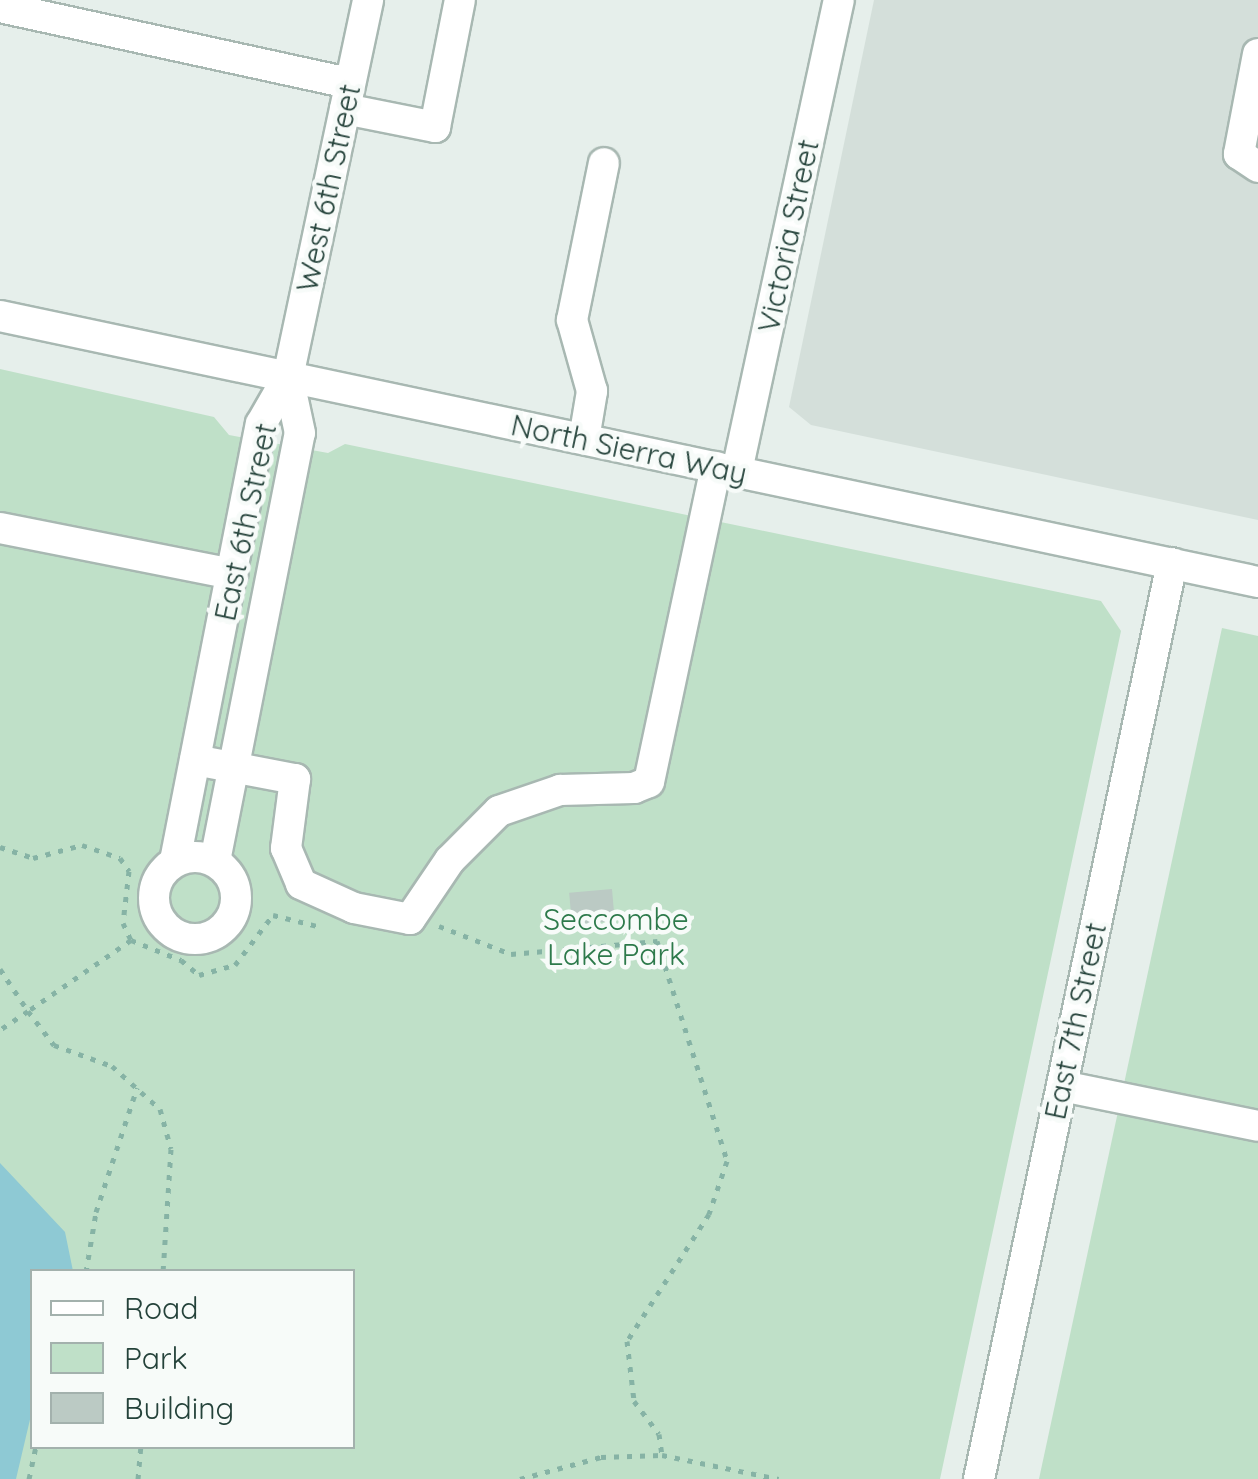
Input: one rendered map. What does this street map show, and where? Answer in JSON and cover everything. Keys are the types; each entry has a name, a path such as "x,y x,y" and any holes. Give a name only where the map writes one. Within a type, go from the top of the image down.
{"street":[{"name":"West 6th Street","path":"288,377 368,0"},
{"path":"0,8 348,96 435,127 460,0"},
{"name":"Victoria Street","path":"233,768 294,780 286,848 300,884 354,908 410,919 450,860 499,811 560,790 649,782 839,0"},
{"path":"1258,54 1239,154 1258,167"},
{"path":"584,439 592,392 572,320 604,163"},
{"name":"North Sierra Way","path":"0,316 1258,582"},
{"name":"East 6th Street","path":"175,861 261,424 288,377"},
{"name":"East 6th Street","path":"215,861 300,433 288,377"},
{"path":"0,528 232,574"},
{"name":"East 7th Street","path":"979,1479 1172,563"},
{"path":"195,760 233,768"},
{"path":"175,861 215,861 234,880 236,908 221,930 196,940 170,931 155,909 157,882 175,861"},
{"path":"1062,1086 1258,1126"}],"path":[{"path":"0,847 33,858 82,845 120,858 129,871 123,922 132,940 181,960 200,975 236,964 272,916 326,928"},
{"path":"427,932 440,926 470,943 512,954 658,941 727,1162 708,1214 628,1341 634,1401 659,1434 662,1456"},
{"path":"0,1030 132,940"},
{"path":"0,970 54,1045 112,1066 160,1108 171,1149 162,1269"},
{"path":"86,1269 96,1212 137,1088"},
{"path":"29,1479 35,1449"},
{"path":"138,1479 141,1449"},
{"path":"520,1479 601,1457 662,1456 779,1479"}],"shaded area":[{"path":"874,0 1258,0 1258,520 811,425 789,407"}],"green space":[{"name":"Seccombe Lake Park","path":"0,369 214,417 229,435 328,453 345,444 1101,601 1121,631 940,1479 0,1479"},
{"path":"1222,628 1258,636 1258,1479 1039,1479"}],"water":[{"path":"0,1163 65,1232 73,1269 30,1269 30,1420 16,1479 0,1479"}],"building":[{"path":"612,889 615,921 572,925 569,893"}]}
